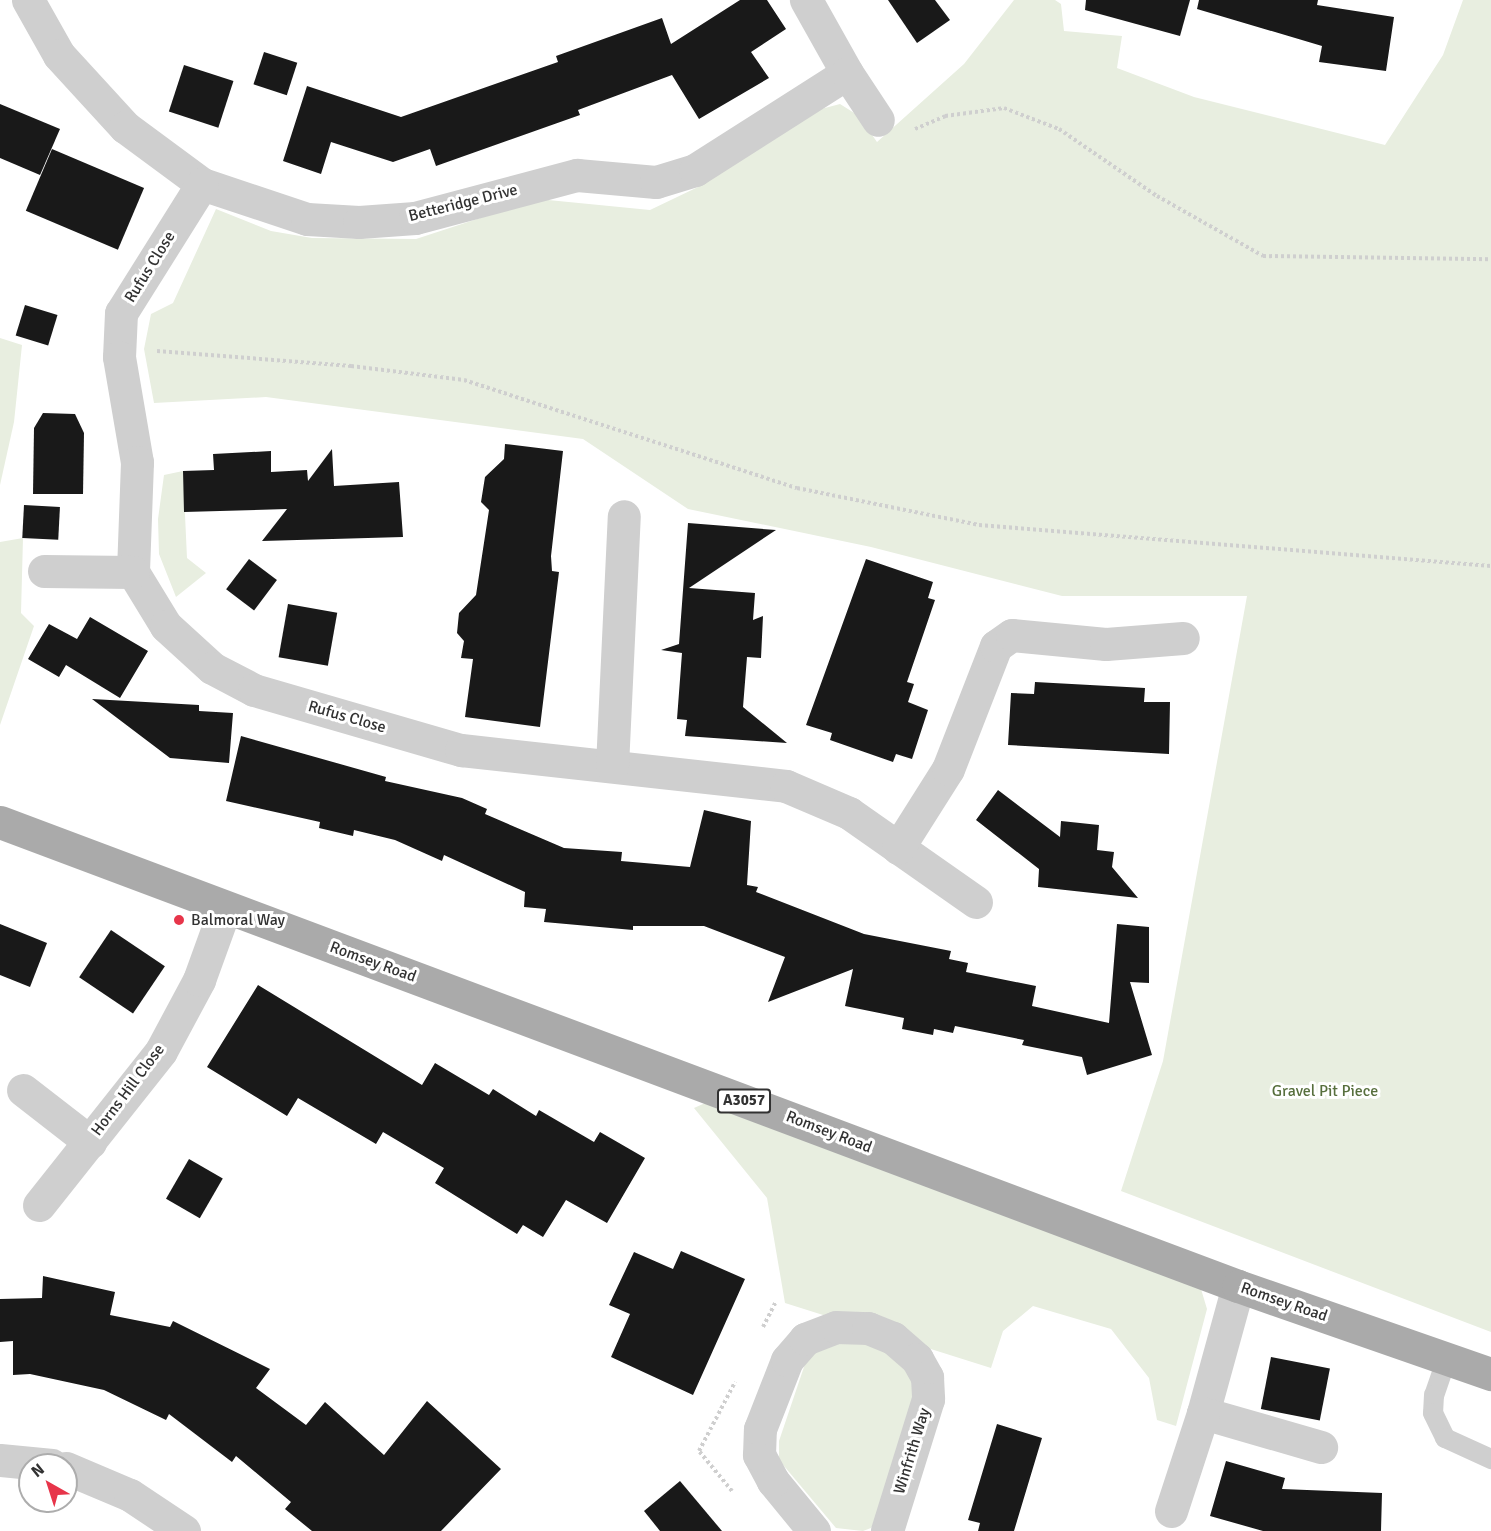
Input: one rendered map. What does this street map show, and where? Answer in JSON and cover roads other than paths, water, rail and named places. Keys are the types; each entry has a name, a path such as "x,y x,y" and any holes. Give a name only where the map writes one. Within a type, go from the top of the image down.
{"main road":[{"name":"Romsey Road","path":"0,822 1238,1286 1491,1374"}],"street":[{"name":"Betteridge Drive","path":"28,0 59,55 125,127 202,184 307,219 358,222 416,218 577,175 656,182 695,170 847,74"},
{"path":"806,0 847,74 878,120"},
{"name":"Rufus Close","path":"202,184 121,313 120,348 137,462 133,572 166,626 212,668 254,690 461,750 786,786 849,813 976,902"},
{"path":"612,766 624,516"},
{"path":"44,572 133,572"},
{"path":"898,848 948,769 972,711 982,673 996,646 1012,635 1106,644 1183,638"},
{"name":"Horns Hill Close","path":"39,1205 161,1051 199,980 225,908"},
{"name":"Horns Hill Close","path":"23,1090 90,1142"},
{"path":"1171,1511 1203,1413 1238,1286"},
{"name":"Winfrith Way","path":"814,1531 773,1482 759,1455 760,1430 787,1360 805,1339 836,1327 868,1328 893,1338 918,1359 927,1377 928,1399 886,1531"},
{"path":"1203,1413 1321,1447"},
{"path":"0,1460 18,1462"},
{"path":"78,1473 130,1495 184,1531"}],"lane":[{"path":"1447,1358 1434,1395 1433,1413 1445,1438 1491,1459"}],"place":[{"name":"Balmoral Way","path":"179,920"}],"park label":[{"name":"Gravel Pit Piece","path":"1325,1091"}]}
